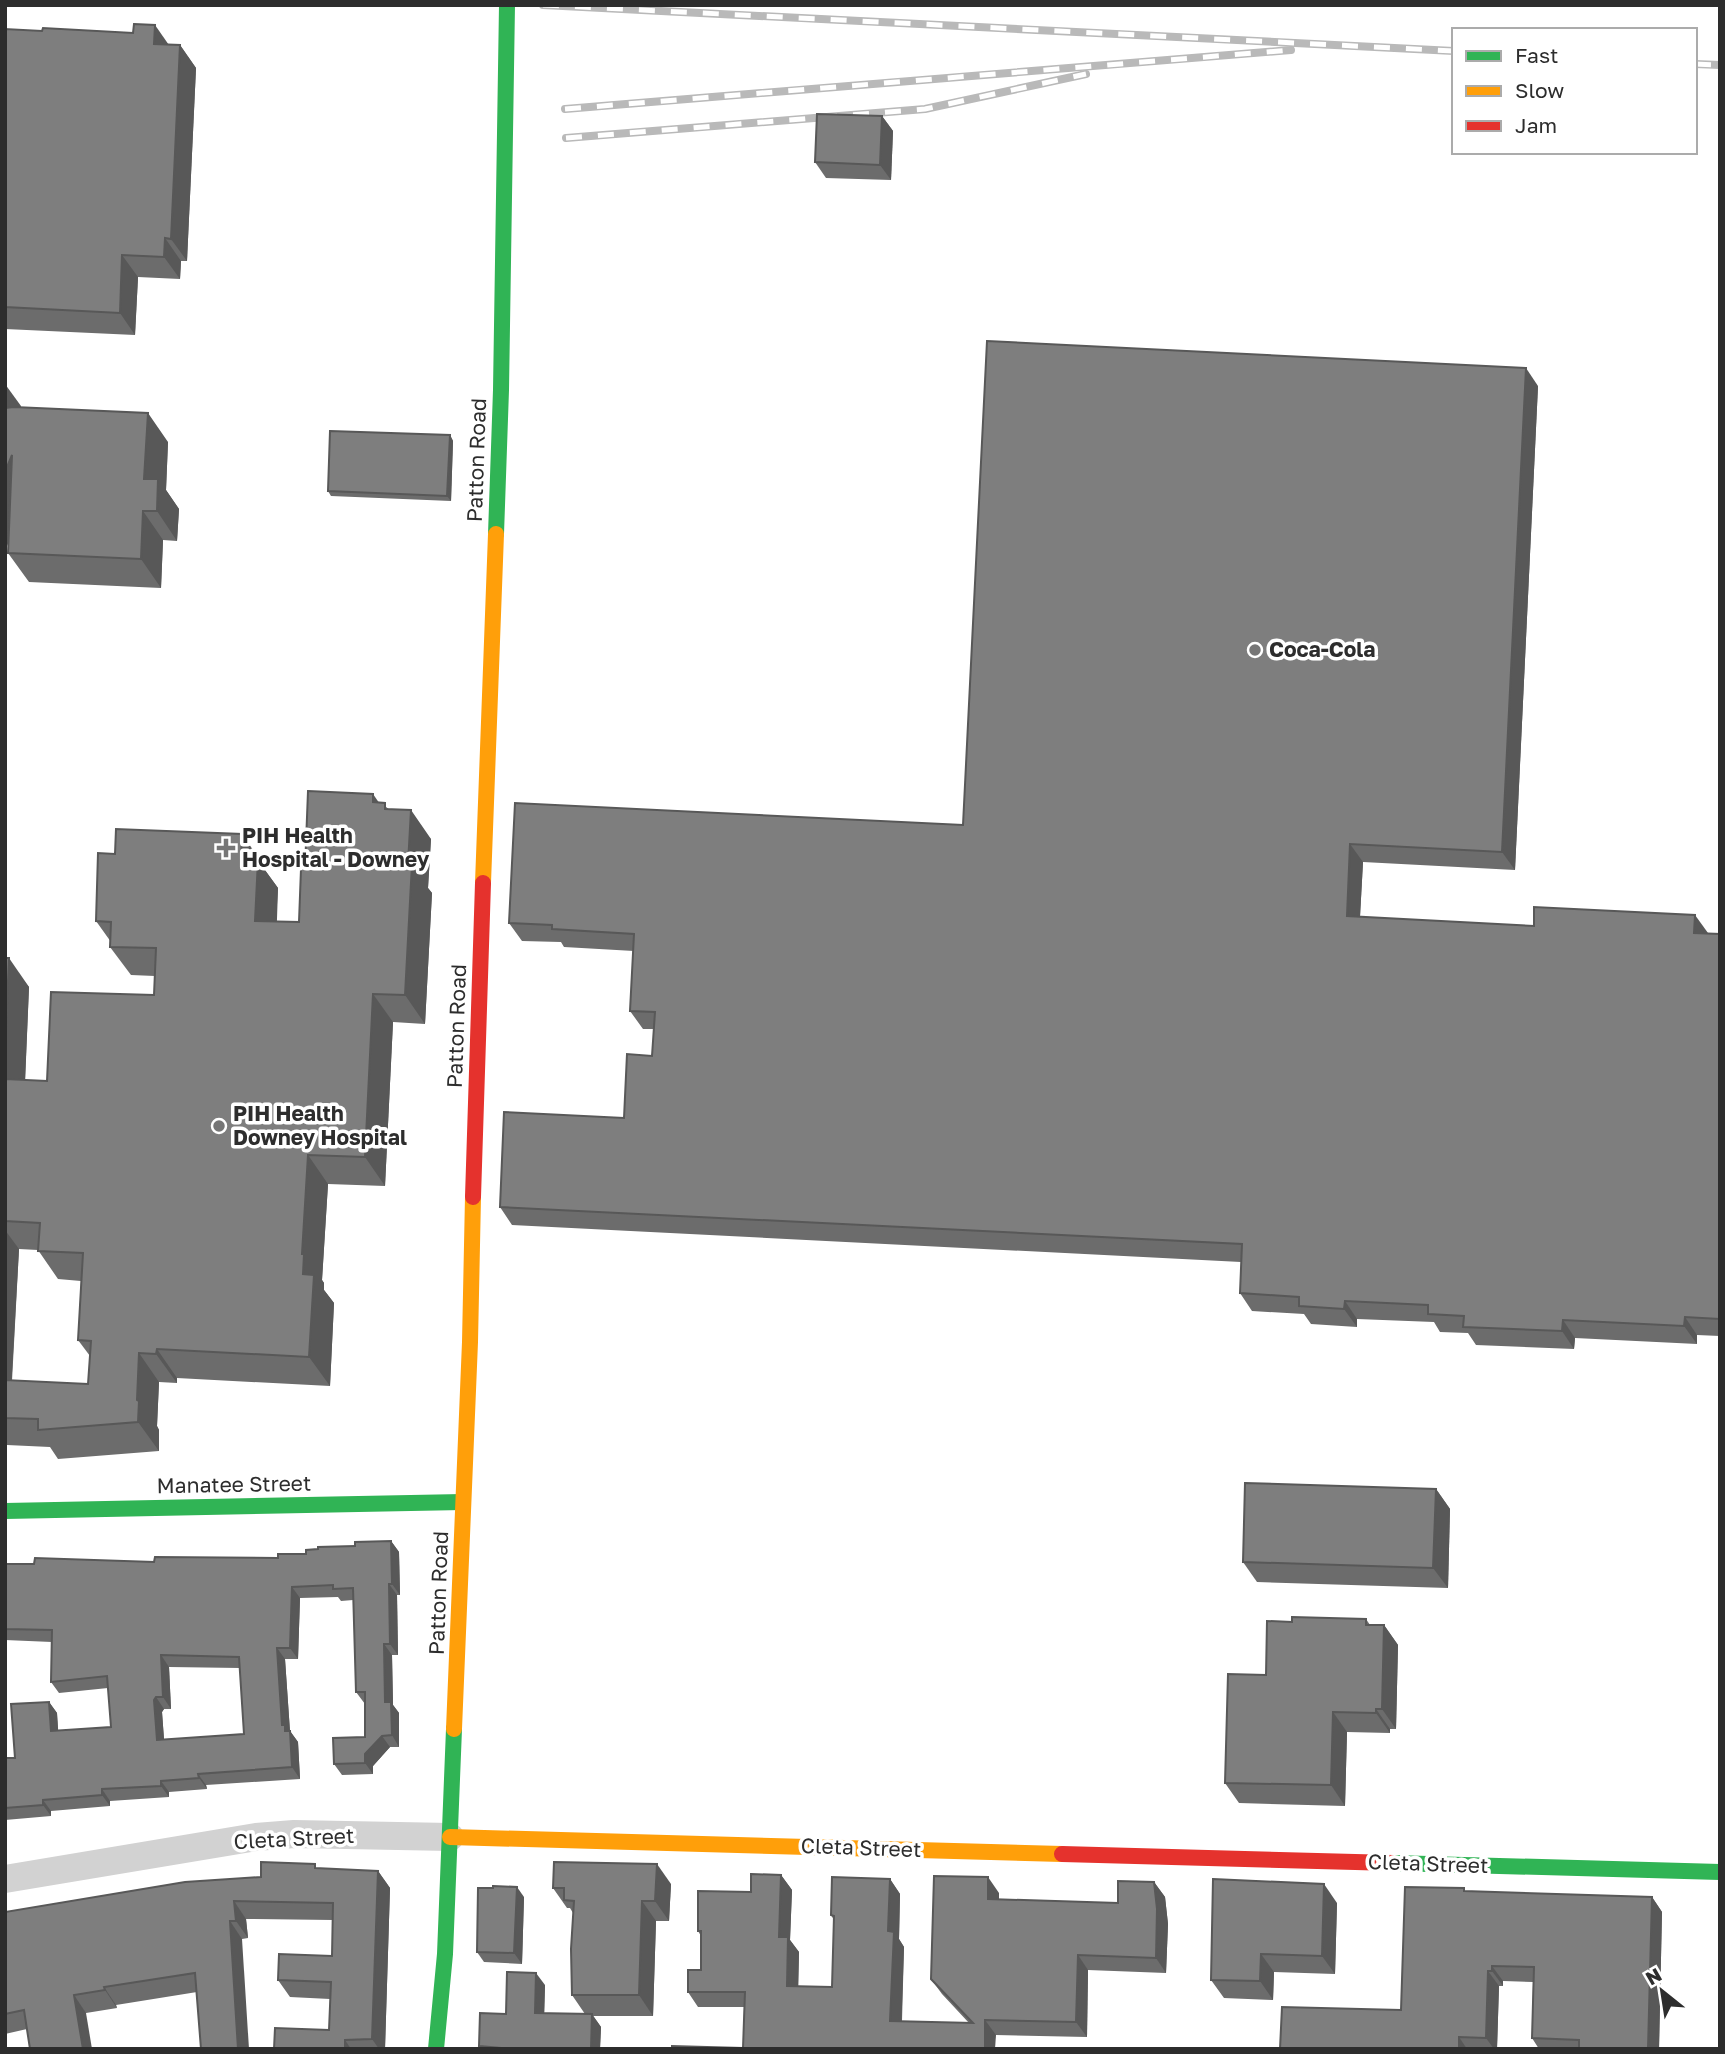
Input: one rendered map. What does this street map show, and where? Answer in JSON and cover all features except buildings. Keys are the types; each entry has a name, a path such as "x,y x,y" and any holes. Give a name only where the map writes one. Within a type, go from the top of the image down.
{"street":[{"name":"Patton Road","path":"436,2049 445,1954 463,1502 501,390 507,5"},
{"name":"Manatee Street","path":"5,1511 463,1502"},
{"name":"Cleta Street","path":"5,1879 256,1837 294,1834 1720,1872"}],"railway":[{"path":"543,5 1452,51"},
{"path":"565,109 1291,50"},
{"path":"1697,64 1720,65"},
{"path":"566,138 925,109 1086,74"}],"traffic: fast":[{"path":"496,534 507,5"},
{"path":"5,1511 463,1502"},
{"path":"436,2049 445,1954 454,1729"},
{"path":"1393,1863 1720,1872"}],"traffic: slow":[{"path":"483,883 496,534"},
{"path":"454,1729 470,1342 473,1197"},
{"path":"450,1837 1062,1854"}],"traffic: jam":[{"path":"473,1197 483,883"},
{"path":"1062,1854 1393,1863"}],"place":[{"name":"Coca-Cola","path":"1255,650"},
{"name":"PIH Health Hospital - Downey","path":"226,848"},
{"name":"PIH Health Downey Hospital","path":"219,1126"}]}
